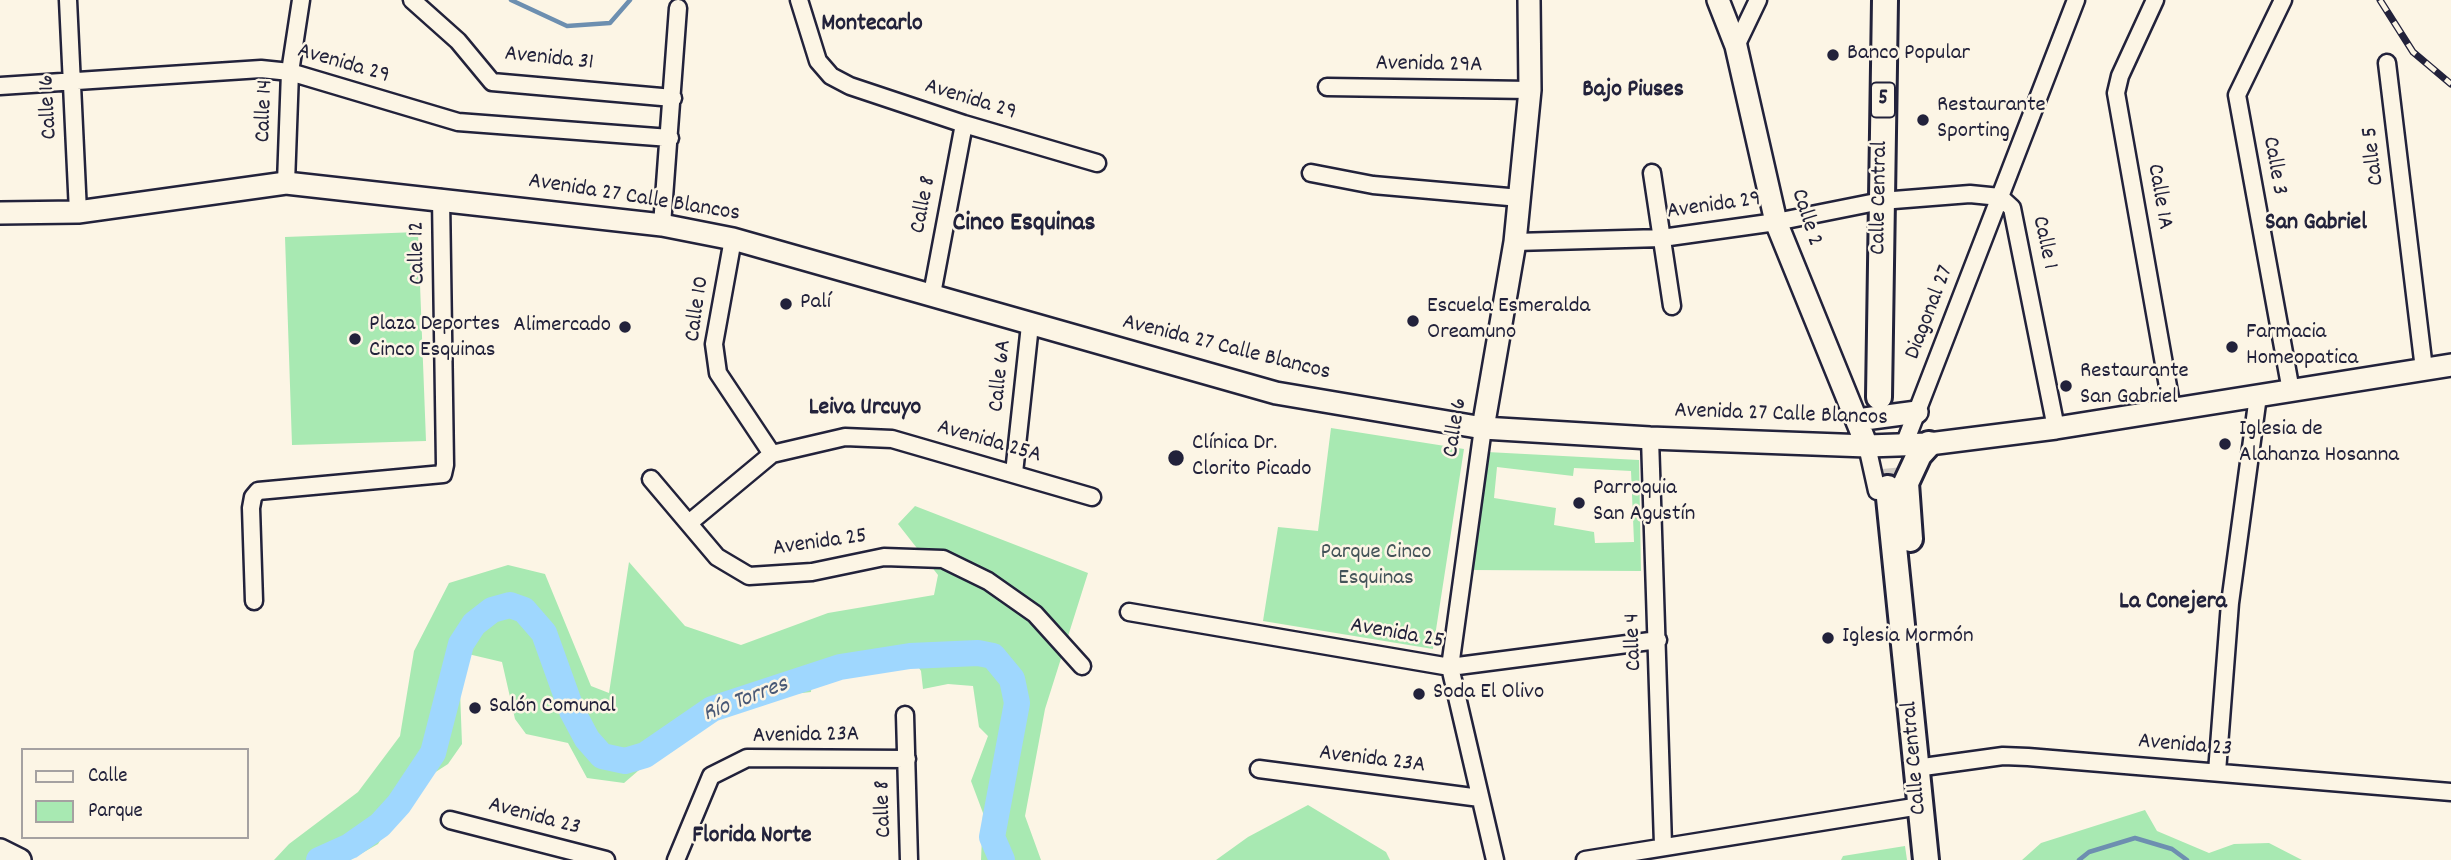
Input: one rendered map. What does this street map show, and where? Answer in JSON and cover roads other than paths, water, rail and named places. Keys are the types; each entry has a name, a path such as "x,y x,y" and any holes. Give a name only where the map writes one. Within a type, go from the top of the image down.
{"main road":[{"name":"Calle 6","path":"1483,428 1520,198 1530,90 1529,0"},
{"path":"1718,0 1736,46"},
{"name":"Calle Central","path":"1879,397 1885,0"},
{"name":"Calle 2","path":"1736,46 1776,222 1867,446"},
{"name":"Avenida 27 Calle Blancos","path":"0,212 78,212 286,183 441,198 662,225 733,239 1276,393 1483,428 1650,438 1867,446 1929,444 2056,428 2451,365"},
{"path":"1857,420 1917,412"},
{"path":"1914,732 1913,586 1906,483 1915,462 1929,444"},
{"name":"Calle Central","path":"1883,490 1914,732 1926,860"},
{"path":"0,850 20,860"}],"street":[{"name":"Calle 16","path":"68,0 78,212"},
{"name":"Calle 14","path":"286,183 290,72 301,0"},
{"name":"Avenida 31","path":"412,0 458,40 492,82 673,98"},
{"name":"Avenida 29","path":"799,0 818,61 831,76 850,86 964,124 1097,163"},
{"path":"1736,46 1758,0"},
{"name":"Calle 1","path":"2056,428 2012,208 2000,197 2076,0"},
{"name":"Calle 1A","path":"2155,0 2120,76 2116,93 2172,409"},
{"name":"Calle 3","path":"2283,0 2237,95 2291,391"},
{"path":"662,225 678,8"},
{"name":"Calle 5","path":"2387,63 2424,369"},
{"name":"Avenida 29","path":"0,86 261,69 290,72 458,122 670,138"},
{"name":"Avenida 29A","path":"1326,87 1530,90"},
{"name":"Calle 8","path":"932,294 964,124"},
{"path":"1311,173 1373,185 1520,198"},
{"path":"1652,173 1672,306"},
{"name":"Avenida 29","path":"1515,242 1662,238 1776,222 1881,201 1970,194 2000,197"},
{"name":"Diagonal 27","path":"1904,445 2000,197"},
{"name":"Calle 12","path":"254,601 251,508 253,497 258,491 443,474 441,198"},
{"name":"Calle 10","path":"733,239 714,344 718,373 772,454"},
{"name":"Calle 6A","path":"1014,473 1030,325"},
{"path":"2217,772 2230,603 2258,396"},
{"name":"Calle 6","path":"1483,428 1450,667 1495,860"},
{"name":"Avenida 25A","path":"689,523 772,454 845,437 892,439 1092,497"},
{"name":"Calle 4","path":"1650,438 1663,845"},
{"path":"1867,446 1883,490"},
{"name":"Avenida 25","path":"651,479 717,556 749,576 812,572 884,558 943,559 988,581 1035,614 1082,667"},
{"name":"Avenida 25","path":"1129,612 1450,667 1658,640"},
{"name":"Calle 8","path":"905,715 909,860"},
{"name":"Avenida 23","path":"1916,768 2003,756 2451,792"},
{"name":"Avenida 23A","path":"676,860 710,776 747,758 907,759"},
{"name":"Avenida 23A","path":"1259,769 1480,798"},
{"path":"1585,860 1663,845 1920,806"},
{"name":"Avenida 23","path":"450,820 606,860"}],"waterway":[{"path":"511,0 567,26 610,23 630,0"},
{"name":"Río Torres","path":"319,860 350,846 380,825 399,804 433,753 461,644 474,624 492,610 510,605 524,610 544,633 572,711 587,739 602,756 625,761 645,755 712,709 840,667 910,656 978,653 993,656 1012,679 1017,703 992,837 1002,860"},
{"path":"2079,860 2089,852 2135,838 2172,849 2187,860"}],"tunnel":[{"path":"1879,397 1888,488"}],"railway":[{"path":"2380,0 2413,52 2451,84"}],"place":[{"name":"Banco Popular","path":"1833,55"},
{"name":"Restaurante Sporting","path":"1923,120"},
{"name":"Palí","path":"786,304"},
{"name":"Escuela Esmeralda Oreamuno","path":"1413,321"},
{"name":"Alimercado","path":"625,327"},
{"name":"Plaza Deportes Cinco Esquinas","path":"355,339"},
{"name":"Farmacia Homeopatica","path":"2232,347"},
{"name":"Restaurante San Gabriel","path":"2066,386"},
{"name":"Iglesia de Alahanza Hosanna","path":"2225,444"},
{"name":"Clínica Dr. Clorito Picado","path":"1176,458"},
{"name":"Parroquia San Agustín","path":"1579,503"},
{"name":"Iglesia Mormón","path":"1828,638"},
{"name":"Soda El Olivo","path":"1419,694"},
{"name":"Salón Comunal","path":"475,708"}],"district":[{"name":"Montecarlo","path":"872,26"},
{"name":"Bajo Piuses","path":"1633,92"},
{"name":"Cinco Esquinas","path":"1024,225"},
{"name":"San Gabriel","path":"2316,225"},
{"name":"Leiva Urcuyo","path":"865,410"},
{"name":"La Conejera","path":"2173,604"},
{"name":"Florida Norte","path":"752,838"}],"park label":[{"name":"Parque Cinco Esquinas","path":"1376,567"}]}
